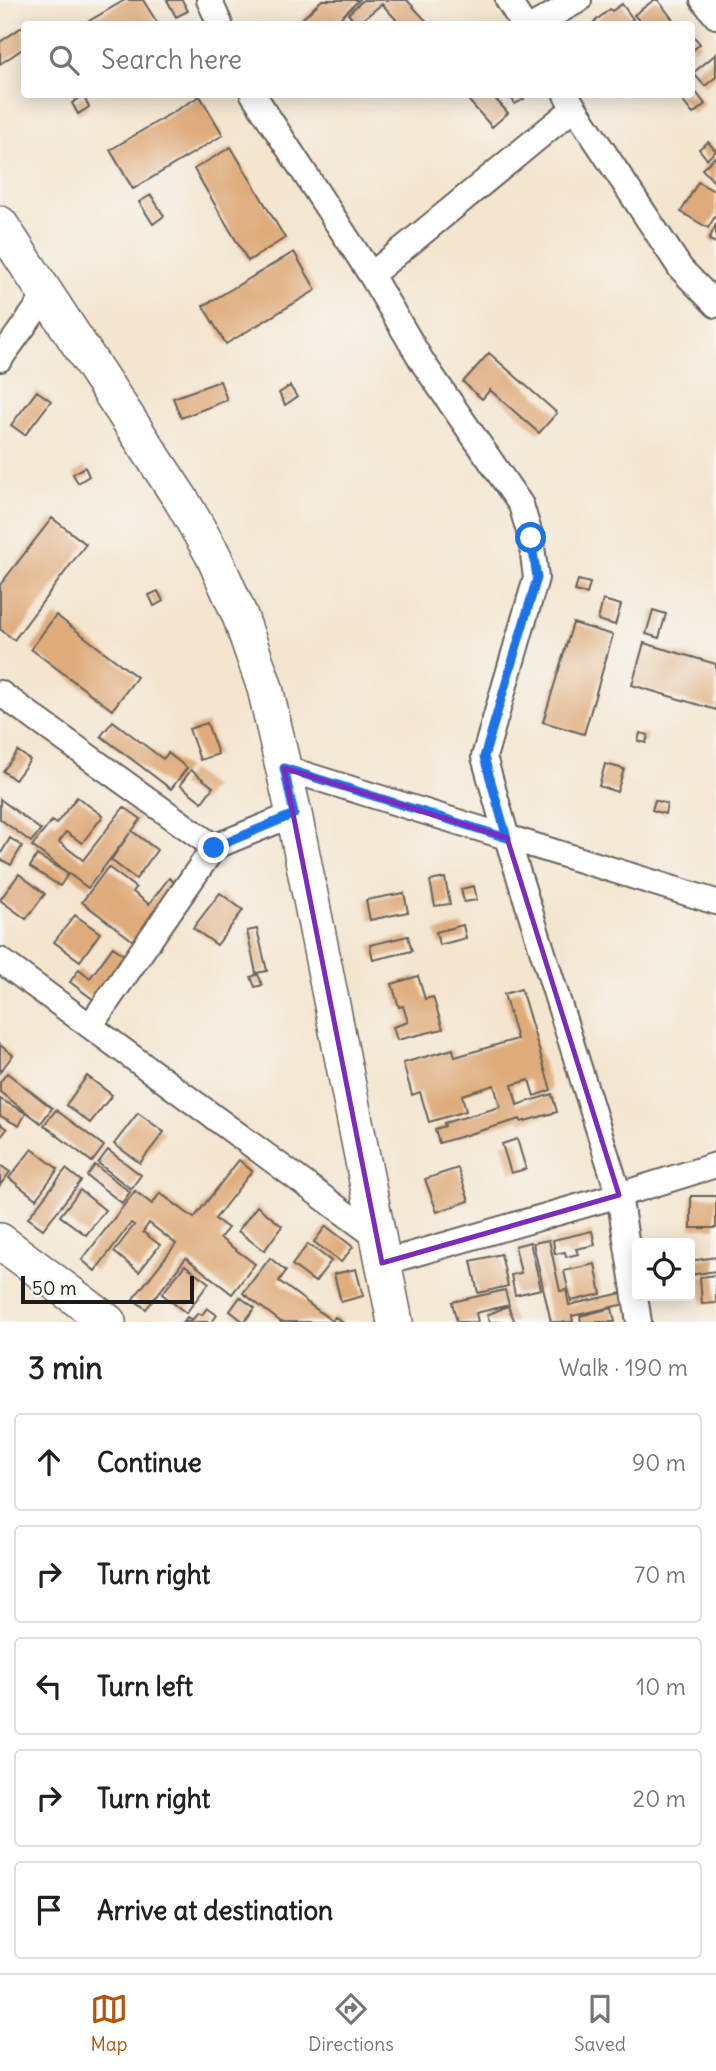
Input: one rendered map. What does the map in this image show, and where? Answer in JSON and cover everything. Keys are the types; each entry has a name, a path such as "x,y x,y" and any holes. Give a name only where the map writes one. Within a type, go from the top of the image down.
{"street":[{"path":"209,0 219,21"},
{"path":"508,0 521,21"},
{"path":"541,21 579,0"},
{"path":"704,0 716,16"},
{"path":"256,98 371,275 423,363 521,505 531,538 537,578 484,757 619,1195 639,1322"},
{"path":"371,275 570,101 681,269 716,305"},
{"path":"0,224 183,501 213,555 240,616 265,688 284,768 395,1322"},
{"path":"0,359 47,294"},
{"path":"0,693 214,848"},
{"path":"284,768 716,902"},
{"path":"90,1026 214,848 294,814"},
{"path":"0,960 90,1026 379,1250"},
{"path":"379,1250 619,1195 716,1165"},
{"path":"0,1241 108,1322"}],"highlighted area":[{"path":"284,768 507,838 619,1195 382,1263"}],"building":[{"path":"125,0 143,0 156,21 89,21"},
{"path":"167,0 182,0 188,11 176,17"},
{"path":"322,0 359,0 337,21 300,21"},
{"path":"363,0 407,0 426,21 397,21 382,4 361,21 354,21 348,14"},
{"path":"654,0 658,0 673,20 639,21 634,15"},
{"path":"622,4 633,19 595,21 610,9 612,11"},
{"path":"21,28 21,50 0,64 0,42"},
{"path":"716,54 716,77 705,86 695,75 695,71"},
{"path":"695,91 705,104 693,114 680,98 695,98"},
{"path":"84,98 89,107 78,114 72,103"},
{"path":"197,98 201,98 223,135 133,189 110,150"},
{"path":"467,98 495,98 508,113 492,127"},
{"path":"511,98 523,98 524,99 515,104"},
{"path":"708,142 716,151 707,159 699,149"},
{"path":"231,147 285,238 248,261 194,169"},
{"path":"716,158 716,184 702,169"},
{"path":"698,182 716,192 716,215 708,228 681,212"},
{"path":"151,195 164,216 153,224 139,202"},
{"path":"716,224 716,243 709,240"},
{"path":"294,252 316,290 226,344 203,306"},
{"path":"489,353 557,413 539,433 490,390 482,399 463,382"},
{"path":"220,381 227,400 181,418 173,398"},
{"path":"290,386 297,397 285,405 279,393"},
{"path":"37,391 51,401 25,435 11,425"},
{"path":"85,467 89,476 78,483 73,474"},
{"path":"52,518 86,544 14,640 0,629 0,585"},
{"path":"578,580 590,583 587,594 575,591"},
{"path":"158,591 163,601 154,606 149,595"},
{"path":"603,600 621,605 615,625 598,620"},
{"path":"653,610 666,614 659,638 646,634"},
{"path":"56,615 137,677 112,710 31,649"},
{"path":"573,623 613,635 584,734 543,722"},
{"path":"644,643 716,664 716,710 632,685"},
{"path":"113,721 163,759 168,753 187,768 171,789 101,736"},
{"path":"207,723 218,754 200,760 189,729"},
{"path":"640,733 648,735 646,743 638,741"},
{"path":"18,751 30,760 15,780 3,771"},
{"path":"605,764 624,769 617,792 599,786"},
{"path":"191,770 213,787 202,802 180,785"},
{"path":"77,797 103,816 82,843 66,832 59,842 83,860 124,807 141,819 132,831 157,850 136,879 111,860 130,833 88,888 32,846 52,821 56,824"},
{"path":"0,799 41,830 31,842 0,819"},
{"path":"655,800 667,804 665,814 652,810"},
{"path":"10,838 22,846 11,865 0,859"},
{"path":"37,855 68,874 60,886 30,867"},
{"path":"108,867 136,888 133,892 149,904 169,878 179,886 136,943 82,902"},
{"path":"19,874 45,894 26,919 0,900"},
{"path":"445,878 450,904 435,906 430,881"},
{"path":"474,886 477,900 464,902 461,889"},
{"path":"220,893 243,910 217,945 193,928"},
{"path":"404,893 408,912 370,920 366,900"},
{"path":"75,915 100,933 80,961 54,942"},
{"path":"463,925 466,938 439,945 436,932"},
{"path":"257,929 267,971 256,973 247,931"},
{"path":"408,936 412,951 373,960 370,945"},
{"path":"113,947 127,957 94,1000 70,982 79,969 90,978"},
{"path":"258,974 262,985 255,987 251,977"},
{"path":"418,976 425,999 433,997 443,1029 397,1040 393,1027 408,1022 403,1006 399,1007 392,984"},
{"path":"521,989 551,1090 534,1096 529,1080 512,1085 517,1105 552,1094 557,1112 521,1122 520,1119 439,1143 435,1129 445,1126 444,1123 500,1107 494,1085 462,1095 466,1111 429,1122 420,1092 412,1095 403,1063 453,1049 455,1057 517,1039 504,994"},
{"path":"0,1045 13,1055 0,1072"},
{"path":"7,1073 52,1108 41,1123 0,1092 0,1082"},
{"path":"87,1076 112,1095 90,1123 66,1105"},
{"path":"0,1099 26,1113 19,1126 0,1116"},
{"path":"56,1110 104,1146 92,1162 44,1125"},
{"path":"138,1113 164,1132 140,1163 114,1144"},
{"path":"0,1124 7,1129 0,1138"},
{"path":"517,1139 526,1169 511,1173 502,1144"},
{"path":"32,1149 58,1169 36,1199 9,1178"},
{"path":"108,1150 141,1175 131,1189 98,1163"},
{"path":"239,1160 252,1171 215,1219 228,1228 220,1238 255,1264 232,1294 186,1258 146,1309 133,1299 176,1244 149,1223 143,1232 160,1245 139,1272 114,1252 134,1225 131,1223 95,1271 82,1260 135,1191 152,1204 160,1193 194,1218"},
{"path":"0,1165 10,1172 0,1185"},
{"path":"95,1165 130,1192 122,1203 87,1176"},
{"path":"458,1168 469,1201 437,1212 425,1179"},
{"path":"66,1169 81,1181 43,1229 28,1218"},
{"path":"80,1190 105,1210 86,1235 60,1216"},
{"path":"691,1196 716,1196 716,1228 691,1228"},
{"path":"257,1206 282,1226 264,1251 238,1231"},
{"path":"326,1226 353,1247 341,1262 314,1242"},
{"path":"592,1231 595,1245 576,1249 578,1254 566,1257 565,1252 555,1254 553,1240"},
{"path":"549,1240 560,1291 566,1290 569,1305 622,1293 625,1304 572,1316 573,1322 551,1322 533,1243"},
{"path":"530,1242 541,1289 515,1295 511,1275 521,1273 515,1246"},
{"path":"308,1244 331,1261 315,1282 292,1265"},
{"path":"501,1254 508,1286 478,1293 471,1261"},
{"path":"716,1257 716,1271 695,1274 695,1260"},
{"path":"270,1258 286,1271 279,1281 332,1321 335,1317 342,1322 281,1322 243,1293"},
{"path":"595,1264 601,1294 571,1301 564,1271"},
{"path":"185,1265 209,1283 186,1313 162,1294"},
{"path":"356,1269 363,1296 341,1302 334,1274"},
{"path":"716,1275 716,1303 702,1304 700,1277"},
{"path":"505,1290 509,1305 476,1313 478,1322 457,1322 452,1302"},
{"path":"240,1297 255,1308 244,1322 230,1311"},
{"path":"508,1306 515,1322 490,1322 487,1315"},
{"path":"207,1308 217,1315 212,1322 183,1322 187,1317 192,1320 198,1313 202,1315"},
{"path":"612,1308 615,1322 581,1322 580,1316"}],"route":[{"path":"214,848 294,814 284,768 507,838 484,757 537,578 531,538"}]}
